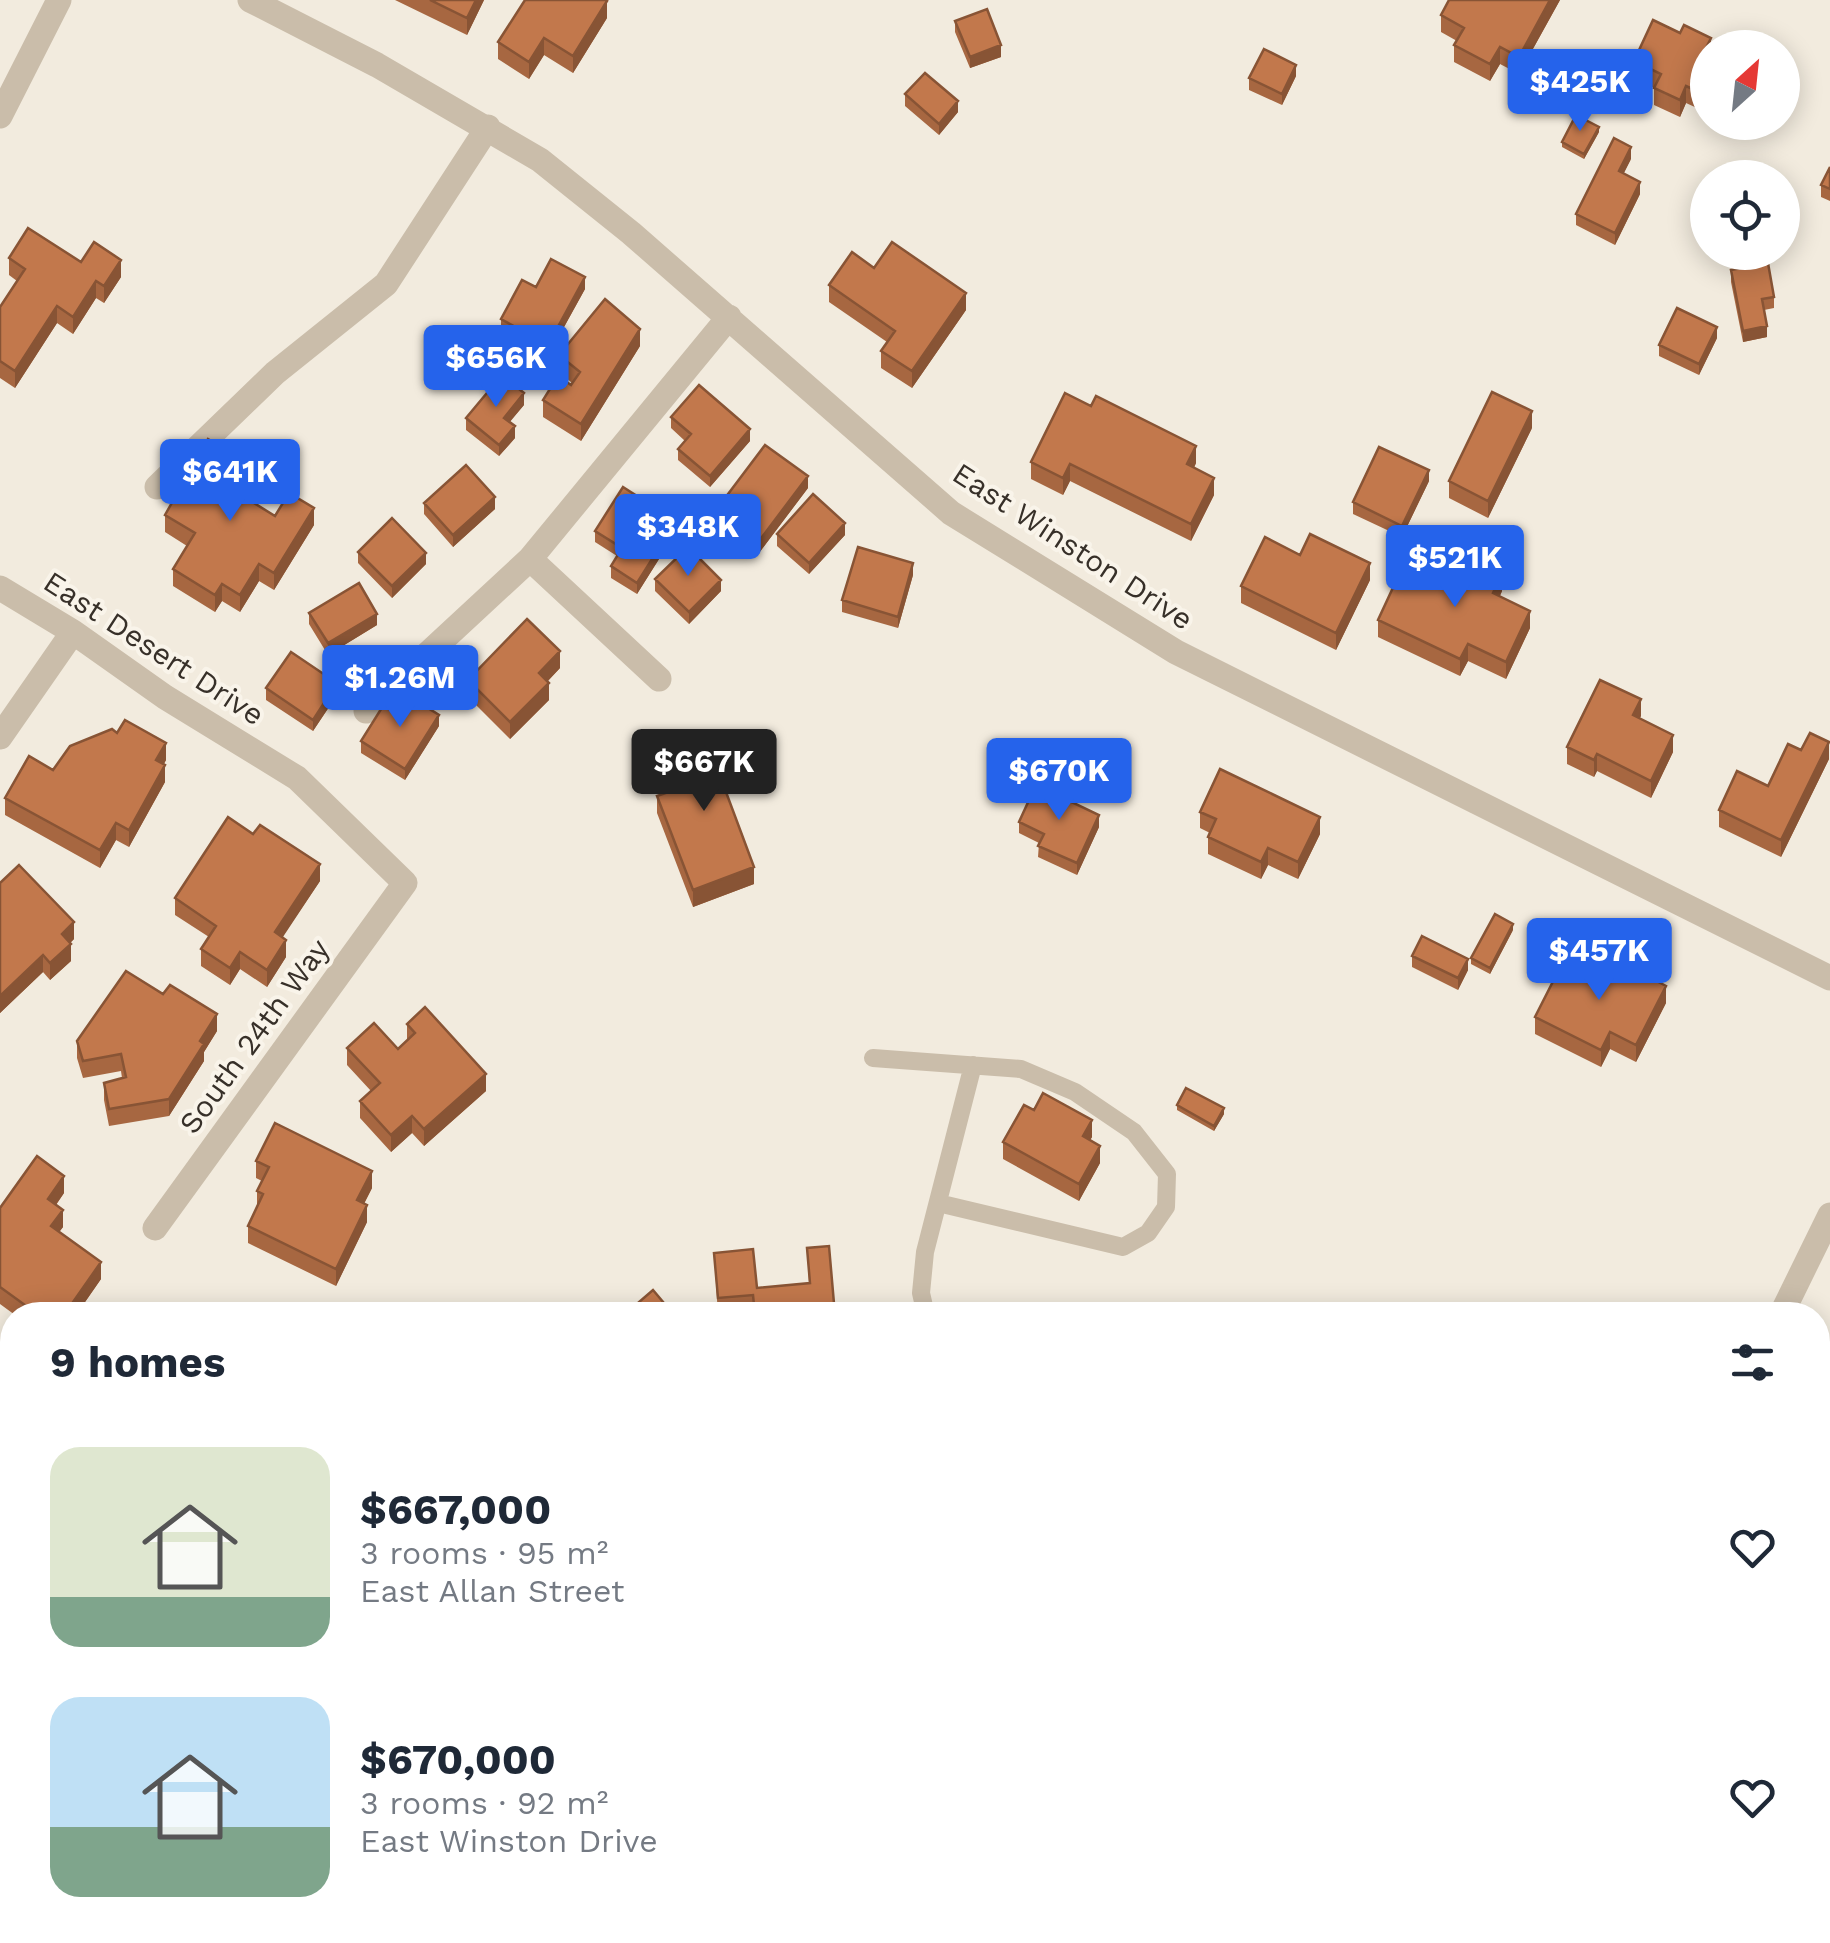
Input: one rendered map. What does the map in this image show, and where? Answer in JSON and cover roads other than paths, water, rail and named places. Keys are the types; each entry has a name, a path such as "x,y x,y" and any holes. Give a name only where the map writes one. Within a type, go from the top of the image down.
{"street":[{"path":"0,116 59,0"},
{"name":"East Winston Drive","path":"250,0 378,65 540,160 729,316 951,513 1176,652 1830,978"},
{"path":"157,487 275,373 386,284 488,127"},
{"path":"366,711 530,559 729,316"},
{"path":"530,559 659,679"},
{"name":"East Desert Drive","path":"0,588 297,778 405,883"},
{"path":"0,738 73,632"},
{"name":"South 24th Way","path":"155,1228 405,883"},
{"path":"1787,1302 1830,1215"}],"lane":[{"path":"873,1058 1020,1069 1039,1076 1075,1092 1134,1132 1167,1174 1166,1207 1148,1233 1123,1247 938,1202"},
{"path":"924,1302 925,1252 972,1065"}]}
